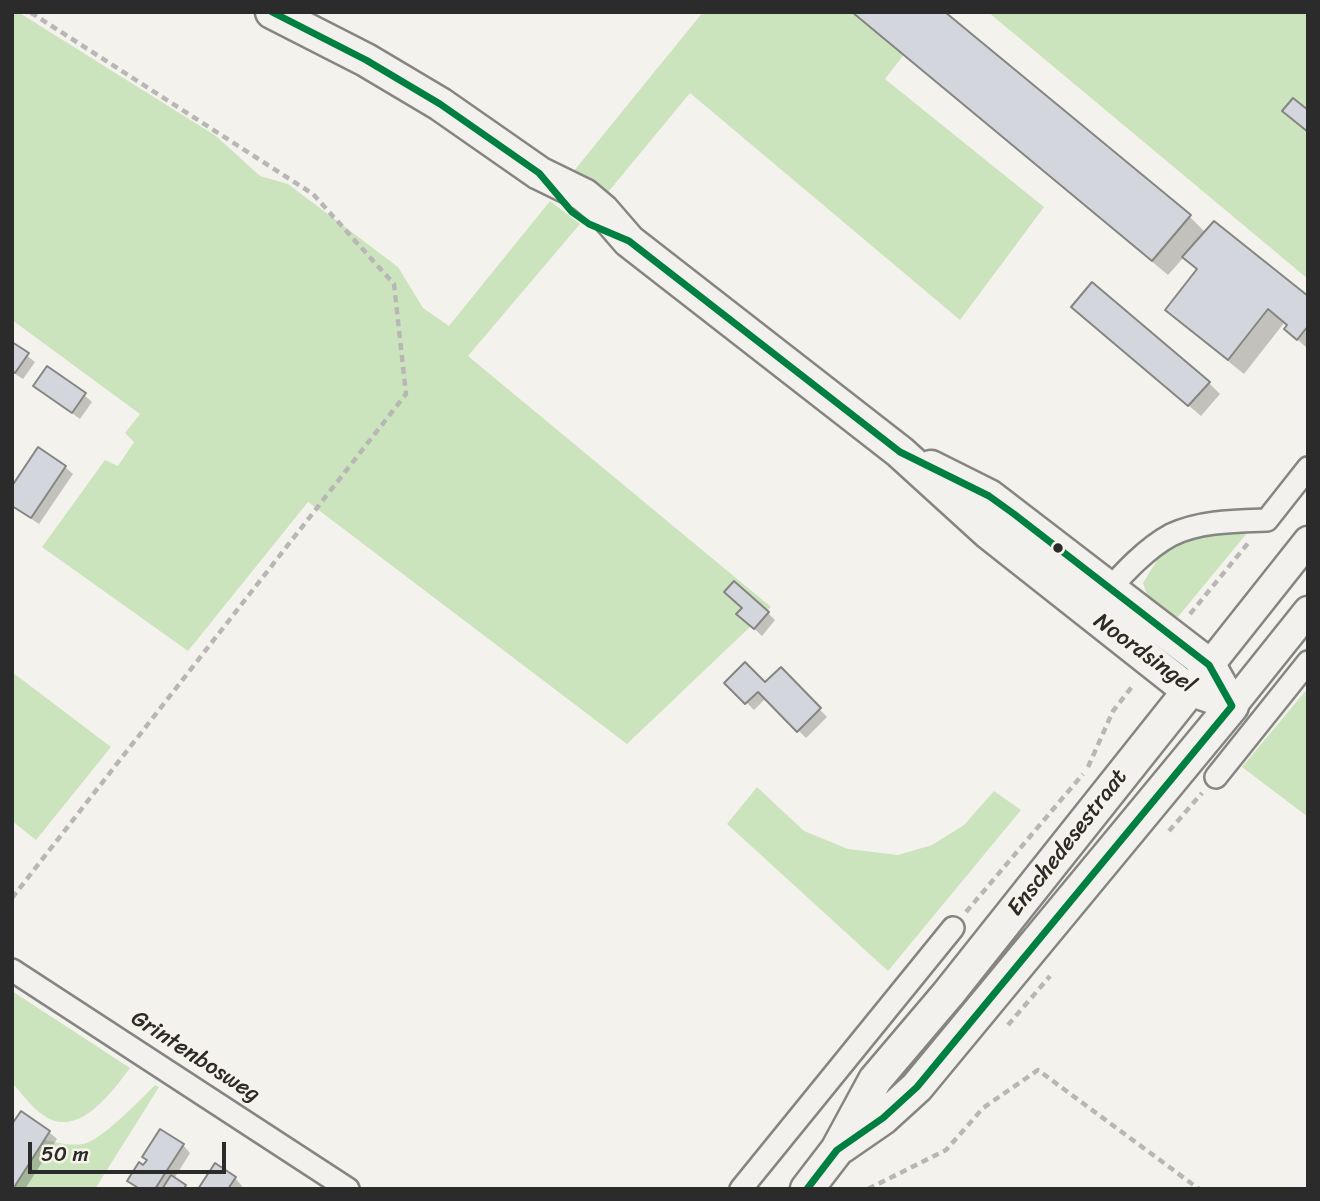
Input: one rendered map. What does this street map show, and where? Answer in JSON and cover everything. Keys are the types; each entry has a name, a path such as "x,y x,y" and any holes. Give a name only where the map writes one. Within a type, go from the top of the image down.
{"main road":[{"name":"Noordsingel","path":"272,12 366,60 419,92 539,173 584,195 603,211 629,241 900,452 989,533 1189,691"},
{"name":"Noordsingel","path":"900,452 989,496 1209,665 1232,706"},
{"name":"Enschedesestraat","path":"807,1189 837,1150 875,1080 957,983 1189,691"},
{"name":"Enschedesestraat","path":"837,1150 884,1118 916,1087 1232,706"}],"street":[{"path":"1087,613 1147,552 1170,536 1192,527 1267,520 1308,468"},
{"name":"Enschedesestraat","path":"1189,691 1308,541"},
{"name":"Enschedesestraat","path":"1232,706 1308,611"},
{"path":"1216,777 1308,663"},
{"name":"Noordsingel","path":"1189,691 1232,706"},
{"path":"741,1189 953,928"},
{"name":"Grintenbosweg","path":"12,970 348,1189"}],"path":[{"path":"12,898 406,394 394,284 313,194 30,12"},
{"path":"1173,638 1267,520"},
{"path":"953,928 1091,764 1113,711 1152,663"},
{"path":"868,1189 946,1150 983,1108 1038,1070 1199,1189"}],"green space":[{"path":"12,12 18,12 216,136 260,176 288,184 398,267 423,308 449,326 550,201 580,224 468,356 771,607 627,744 308,502 188,651 42,547 105,460 118,466 134,442 125,433 140,414 12,320"},
{"path":"703,12 937,12 885,79 1044,207 960,320 690,93 604,197 573,172"},
{"path":"988,12 1308,12 1308,279"},
{"path":"1248,532 1177,618 1157,612 1150,603 1143,583 1161,554 1188,538"},
{"path":"12,672 111,747 36,840 12,821"},
{"path":"1308,688 1308,817 1242,767"},
{"path":"757,787 804,831 848,849 898,855 932,845 964,825 994,791 1021,810 888,971 727,824"},
{"path":"12,991 130,1068 103,1100 81,1118 69,1122 56,1121 43,1115 12,1083"},
{"path":"155,1085 159,1087 95,1189 12,1189 12,1175 39,1138 72,1144 91,1141 120,1119"}],"building":[{"path":"852,12 945,12 1191,215 1152,261"},
{"path":"1293,98 1308,110 1308,132 1282,111"},
{"path":"1214,221 1308,296 1308,326 1297,340 1284,329 1287,325 1268,309 1228,360 1165,310 1197,269 1182,257"},
{"path":"1092,282 1210,382 1188,406 1071,307"},
{"path":"12,342 29,353 15,373 12,371"},
{"path":"47,366 86,393 72,413 33,386"},
{"path":"38,447 66,466 31,518 12,506 12,486"},
{"path":"734,581 769,612 754,629 736,614 742,608 724,592"},
{"path":"745,662 765,682 781,667 821,708 797,732 758,692 745,704 724,683"},
{"path":"21,1111 50,1131 13,1189 12,1124"},
{"path":"160,1129 184,1144 155,1189 140,1189 127,1181 139,1162 143,1165 147,1160 142,1157"},
{"path":"215,1163 236,1177 228,1189 198,1189"},
{"path":"171,1175 186,1185 184,1189 162,1189"}],"transit line":[{"path":"272,12 366,60 440,104 539,173 572,212 589,224 629,241 900,452 989,496 1014,514 1209,665 1232,706 917,1087 883,1118 837,1150 807,1189"}]}
